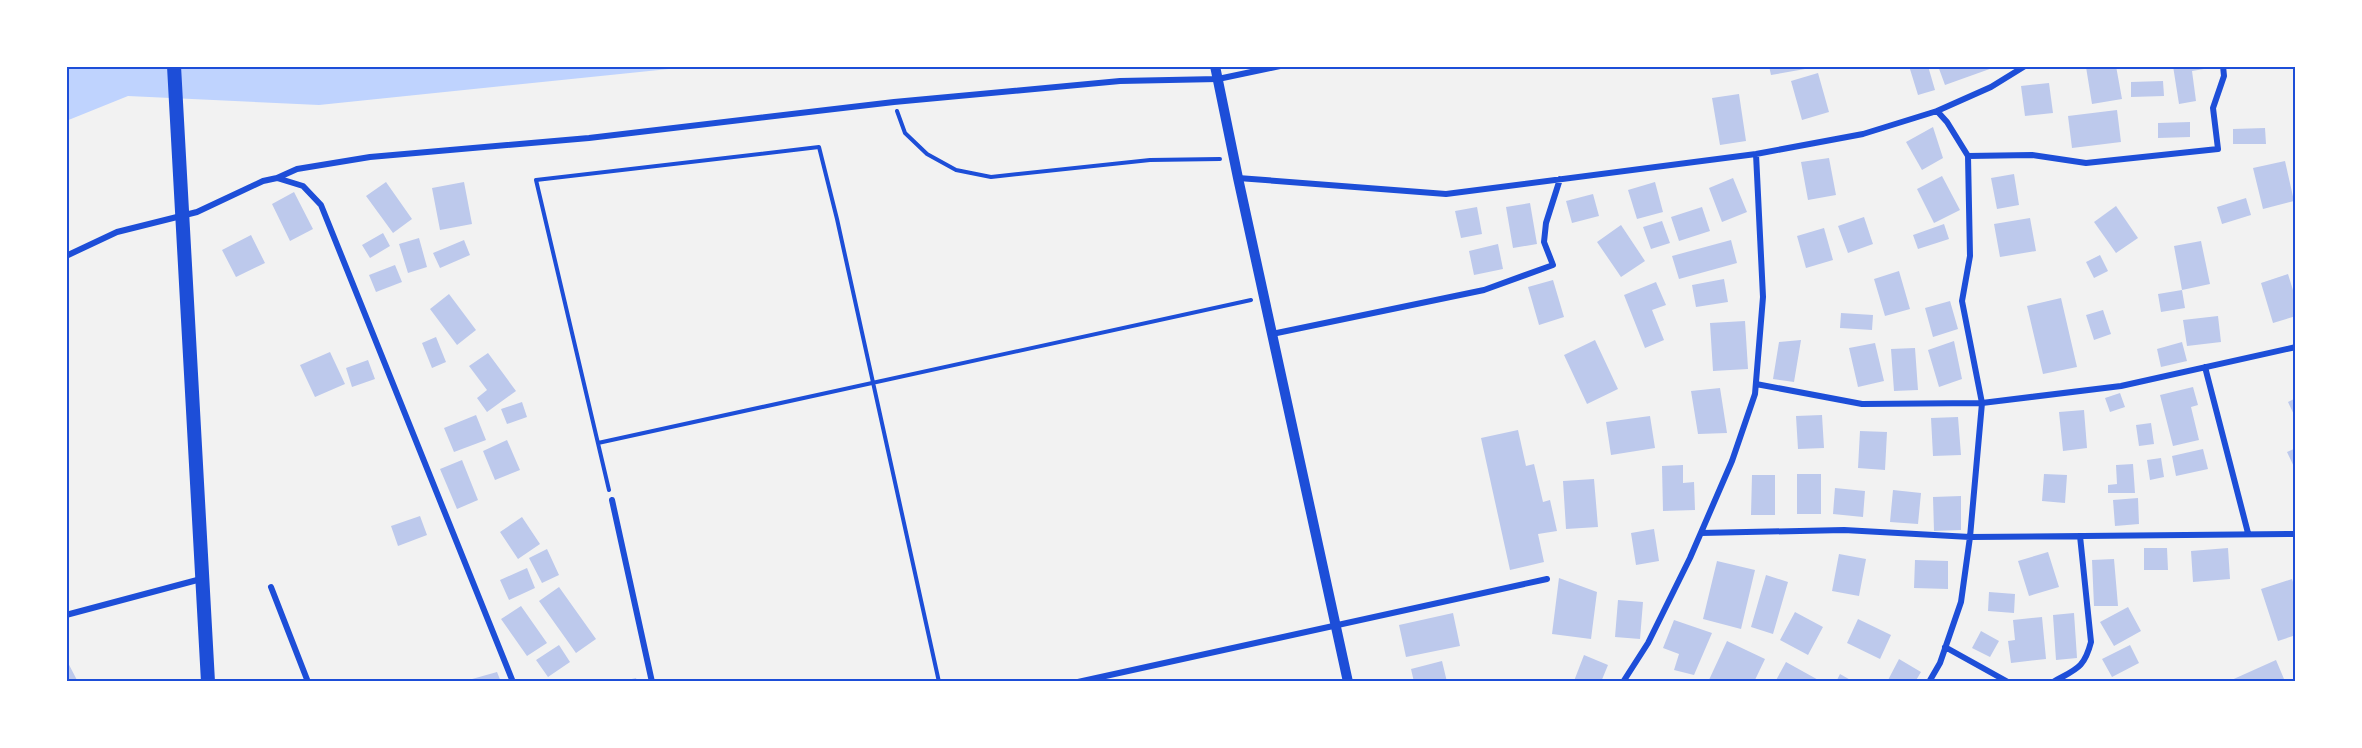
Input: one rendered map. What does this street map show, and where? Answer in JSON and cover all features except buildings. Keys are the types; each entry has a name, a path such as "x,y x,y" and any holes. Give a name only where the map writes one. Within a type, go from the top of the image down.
{"highway":[{"path":"174,66 208,682"}],"street":[{"path":"66,256 117,232 197,212 263,181 278,178 297,169 370,157 589,138 894,102 1280,66"},
{"path":"1238,178 1446,194 1756,154 1863,134 1936,111 1990,87 2025,66"},
{"path":"1968,156 2032,155 2086,163 2218,149 2213,108 2224,76 2223,66"},
{"path":"1217,72 1348,682"},
{"path":"1929,682 1940,663 1961,602 1970,537 1982,403 1962,301 1970,256 1968,156 1947,122 1936,111"},
{"path":"1623,682 1648,643 1701,533 1731,461 1755,394 1763,297 1756,154"},
{"path":"278,178 303,186 321,205 513,682"},
{"path":"1272,334 1484,290 1553,265 1544,242 1546,223 1560,179"},
{"path":"1756,384 1862,404 1982,403 2121,386 2296,347"},
{"path":"2205,367 2248,533"},
{"path":"612,500 652,682"},
{"path":"1701,533 1844,530 1970,537 2296,534"},
{"path":"2053,682 2080,667 2087,658 2091,642 2080,536"},
{"path":"66,615 201,579"},
{"path":"1078,682 1547,579"},
{"path":"271,587 308,682"},
{"path":"1945,647 2008,682"}],"path":[{"path":"894,102 905,133 927,154 956,170 991,177 1150,160 1234,159"},
{"path":"612,500 536,180 819,147 939,682"},
{"path":"598,443 1264,297"}],"water":[{"path":"66,66 698,66 319,105 128,96 66,121"}]}
